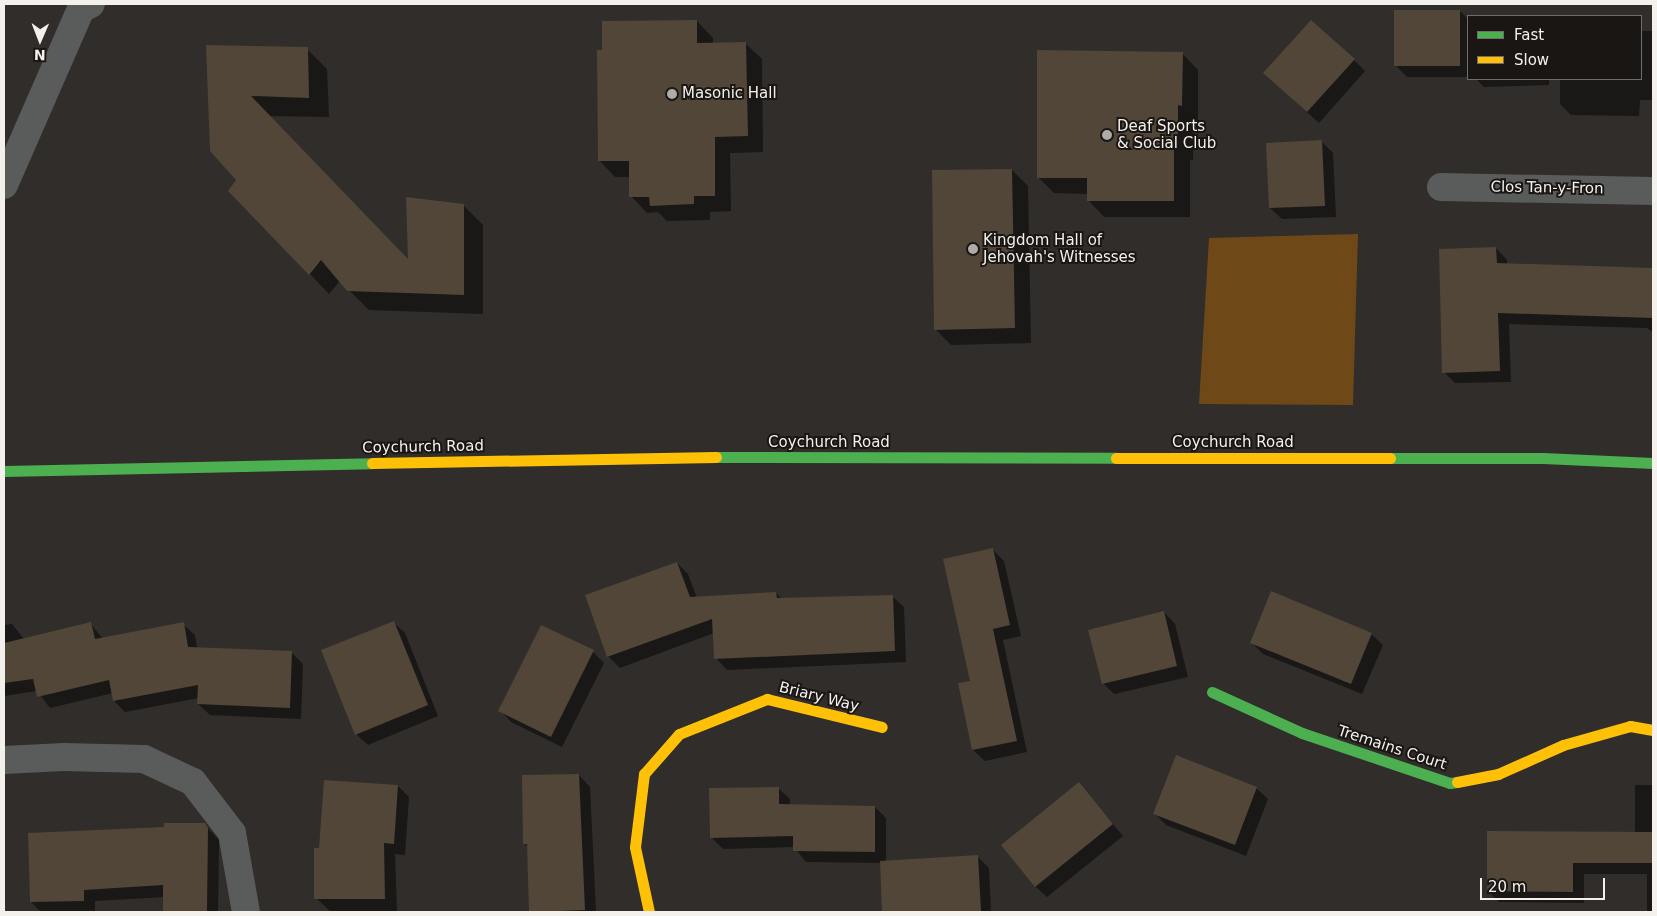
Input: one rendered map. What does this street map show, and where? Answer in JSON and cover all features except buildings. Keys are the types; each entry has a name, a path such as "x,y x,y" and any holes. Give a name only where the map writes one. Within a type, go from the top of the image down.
{"main road":[{"name":"Coychurch Road","path":"4,471 626,457 1543,458 1653,463"},
{"name":"Tremains Court","path":"1212,692 1302,733 1450,783 1498,774 1563,745 1630,726 1653,730"},
{"name":"Briary Way","path":"649,912 635,847 644,774 679,734 767,699 882,727"}],"street":[{"path":"4,185 81,9 91,4"},
{"name":"Clos Tan-y-Fron","path":"1441,187 1653,191"},
{"path":"4,760 64,757 144,760 193,782 232,833 246,912"}],"shaded area":[{"path":"1358,234 1353,405 1199,404 1209,238"}],"traffic: fast":[{"path":"716,457 1116,458"},
{"path":"1390,458 1543,458 1653,463"},
{"path":"4,471 372,463"},
{"path":"1212,692 1302,733 1450,783 1457,782"}],"traffic: slow":[{"path":"372,463 716,457"},
{"path":"1116,458 1390,458"},
{"path":"649,912 635,847 644,774 679,734 767,699 882,727"},
{"path":"1457,782 1498,774 1563,745 1630,726 1653,730"}],"place":[{"name":"Masonic Hall","path":"672,94"},
{"name":"Deaf Sports & Social Club","path":"1107,135"},
{"name":"Kingdom Hall of Jehovah's Witnesses","path":"973,249"}]}
